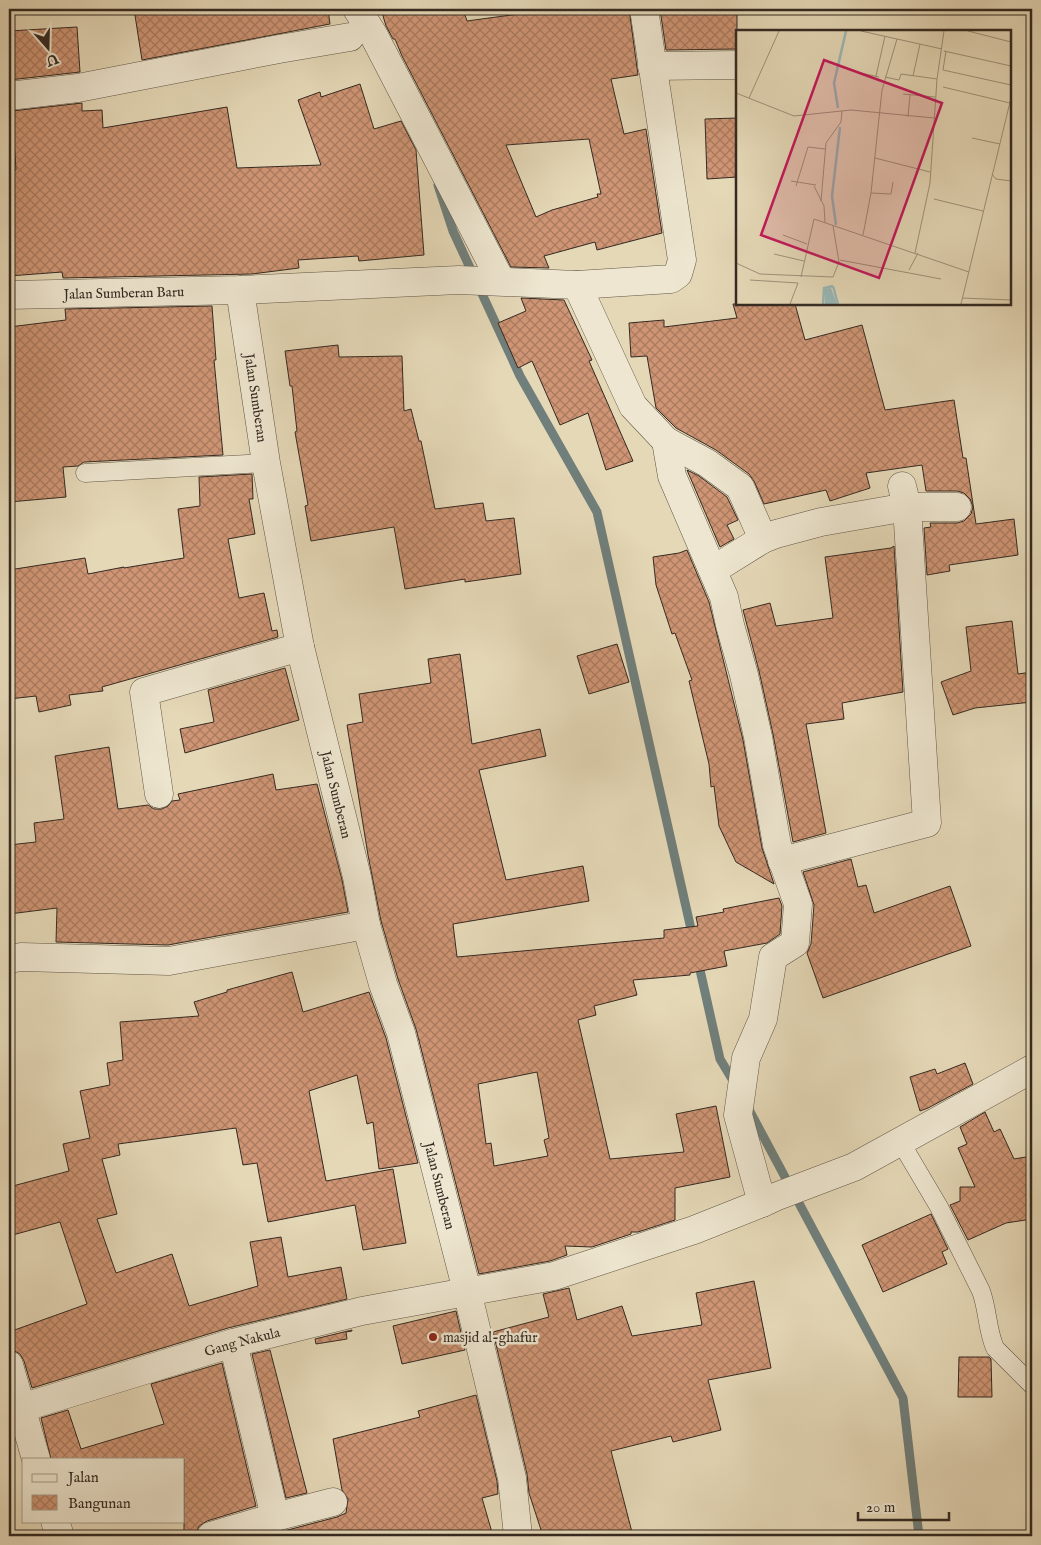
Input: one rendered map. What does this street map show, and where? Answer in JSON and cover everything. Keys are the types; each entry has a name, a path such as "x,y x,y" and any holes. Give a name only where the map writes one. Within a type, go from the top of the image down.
{"street":[{"path":"357,9 364,35 495,281"},
{"name":"Jalan Sumberan Baru","path":"9,295 240,290 459,280 577,285 671,280 678,274 682,260 644,9"},
{"path":"9,96 78,88 279,49 364,35"},
{"path":"652,66 736,65"},
{"path":"577,285 633,406 666,441 707,463 740,487 763,539"},
{"name":"Jalan Sumberan","path":"240,290 266,463 300,647 357,877 366,925 401,1033 467,1291 512,1478 518,1536"},
{"path":"666,441 672,476 724,597 758,737 778,845 798,904 795,943 773,958 763,1018 746,1058 738,1115 768,1200"},
{"path":"713,570 763,539 905,496 956,507"},
{"path":"782,861 927,823 905,496"},
{"path":"160,794 144,692 300,647"},
{"path":"9,959 169,961 366,925"},
{"name":"Gang Nakula","path":"21,1408 233,1343 362,1310 554,1276 694,1230 854,1167 1032,1069"},
{"path":"233,1343 275,1517"},
{"path":"9,1364 36,1458"},
{"path":"211,1536 333,1502"},
{"path":"55,1522 60,1536"}],"lane":[{"path":"85,473 266,463"},
{"path":"900,1141 939,1208 981,1291 995,1348 1032,1384"}],"building":[{"path":"134,9 328,9 330,24 142,60"},
{"path":"381,9 463,9 467,21 555,9 629,9 638,75 611,79 624,134 646,129 662,233 597,250 595,242 544,256 549,268 511,267 395,39 393,39 386,26","holes":["589,139 601,194 597,194 598,197 552,210 536,217 506,145"]},
{"path":"660,9 737,9 736,49 666,50"},
{"path":"77,27 80,72 9,80 9,31"},
{"path":"360,84 374,129 401,121 416,150 424,255 359,261 358,256 298,260 299,268 252,274 63,278 62,272 9,276 9,170 16,170 12,111 82,103 82,111 102,110 103,128 227,107 237,168 321,165 298,100 320,92 321,97"},
{"path":"736,118 736,177 707,179 705,119"},
{"path":"521,298 564,300 592,360 589,361 633,461 606,470 588,413 560,425 532,361 518,368 498,323 526,311"},
{"path":"733,304 795,305 805,340 862,325 885,410 954,400 963,458 966,458 976,524 1014,519 1018,555 949,565 950,571 927,575 924,528 931,527 930,523 957,523 964,521 971,514 973,507 970,499 964,493 957,491 926,491 922,465 866,473 870,488 830,501 826,490 764,504 749,474 716,450 676,428 656,408 647,356 631,357 629,323 664,320 664,327 737,318"},
{"path":"212,306 216,360 214,360 223,455 84,462 78,466 63,467 66,497 9,502 9,327 66,320 65,309"},
{"path":"338,345 339,357 402,356 404,411 411,409 419,441 421,441 435,509 483,503 486,521 514,518 521,574 465,582 465,579 405,589 394,527 311,541 305,506 308,505 295,432 297,431 292,386 290,386 285,351"},
{"path":"687,470 699,476 727,497 738,520 727,525 734,539 720,547"},
{"path":"252,474 253,499 249,499 255,534 228,539 239,598 264,593 272,631 277,630 278,637 102,687 103,691 69,695 71,705 39,712 36,696 9,699 9,570 85,558 88,574 184,558 178,509 200,506 199,477"},
{"path":"894,546 903,692 842,703 844,719 806,724 826,833 793,842 773,734 743,610 770,603 776,626 833,618 825,557 891,548"},
{"path":"687,550 709,602 743,740 762,848 774,884 736,862 719,826 714,786 711,787 709,764 689,681 692,680 675,633 672,634 656,585 653,557"},
{"path":"1012,621 1018,674 1032,672 1032,702 975,708 953,715 941,682 971,671 966,627"},
{"path":"617,644 629,682 589,694 577,656"},
{"path":"460,654 472,744 540,729 546,756 479,770 506,880 583,866 589,901 453,924 457,957 664,938 664,930 698,926 696,917 724,912 723,909 779,898 782,906 780,934 767,943 724,951 727,966 690,973 690,975 633,980 637,995 594,1006 596,1015 578,1020 610,1159 684,1152 676,1114 716,1106 730,1177 675,1188 675,1220 638,1232 631,1232 631,1234 592,1247 565,1246 567,1255 550,1261 479,1274 416,1029 398,979 381,921 368,855 347,725 363,722 359,694 431,683 428,659","holes":["537,1072 549,1138 544,1140 548,1156 494,1166 491,1143 486,1144 478,1084"]},
{"path":"285,668 299,720 185,753 180,729 214,722 208,690"},
{"path":"109,747 118,809 148,805 154,809 162,809 172,801 180,800 178,794 273,774 276,790 317,784 342,880 348,912 168,945 56,942 57,908 9,914 9,845 36,842 34,823 64,819 55,756"},
{"path":"851,859 858,887 866,885 874,913 950,886 971,946 823,998 807,953 811,944 814,905 803,872"},
{"path":"292,972 303,1012 369,992 386,1038 418,1163 379,1169 373,1122 367,1124 357,1075 309,1091 326,1181 393,1169 406,1243 363,1250 355,1205 268,1222 257,1163 243,1165 236,1128 118,1144 120,1155 102,1159 117,1214 97,1219 116,1273 172,1254 189,1306 258,1286 250,1242 281,1237 288,1277 341,1267 347,1299 228,1328 32,1388 20,1354 9,1350 9,1332 87,1304 60,1222 9,1236 9,1187 69,1171 63,1144 90,1138 80,1091 110,1085 107,1063 123,1060 120,1022 199,1016 194,1002 227,992 227,990"},
{"path":"965,1063 973,1084 920,1111 910,1077 935,1069 937,1074"},
{"path":"985,1112 994,1132 1000,1129 1014,1159 1032,1156 1032,1219 1006,1223 968,1240 950,1205 960,1201 960,1187 975,1187 958,1148 967,1144 960,1127"},
{"path":"931,1214 948,1249 942,1252 947,1264 883,1292 862,1245"},
{"path":"754,1281 771,1368 708,1380 721,1430 673,1442 671,1436 611,1451 633,1536 543,1536 529,1493 527,1474 493,1332 549,1317 543,1294 569,1288 577,1320 622,1306 632,1336 702,1325 696,1293"},
{"name":"masjid al-ghafur","path":"456,1311 465,1350 402,1364 393,1326"},
{"path":"352,1330 346,1332 347,1339 316,1344 315,1339"},
{"path":"270,1350 307,1493 286,1498 252,1354"},
{"path":"959,1357 989,1357 991,1359 992,1397 958,1397"},
{"path":"222,1363 256,1506 207,1521 199,1526 196,1533 184,1536 185,1458 51,1458 41,1418 68,1410 81,1449 164,1424 151,1384"},
{"path":"476,1395 497,1481 498,1494 482,1498 493,1536 265,1536 346,1513 348,1499 342,1490 333,1439 420,1417 418,1411"}],"waterway":[{"path":"438,185 453,231 520,376 597,512 693,938"},
{"path":"698,961 720,1059 735,1084"},
{"path":"746,1104 903,1398 919,1536"}],"place":[{"name":"masjid al-ghafur","path":"433,1337"}]}
